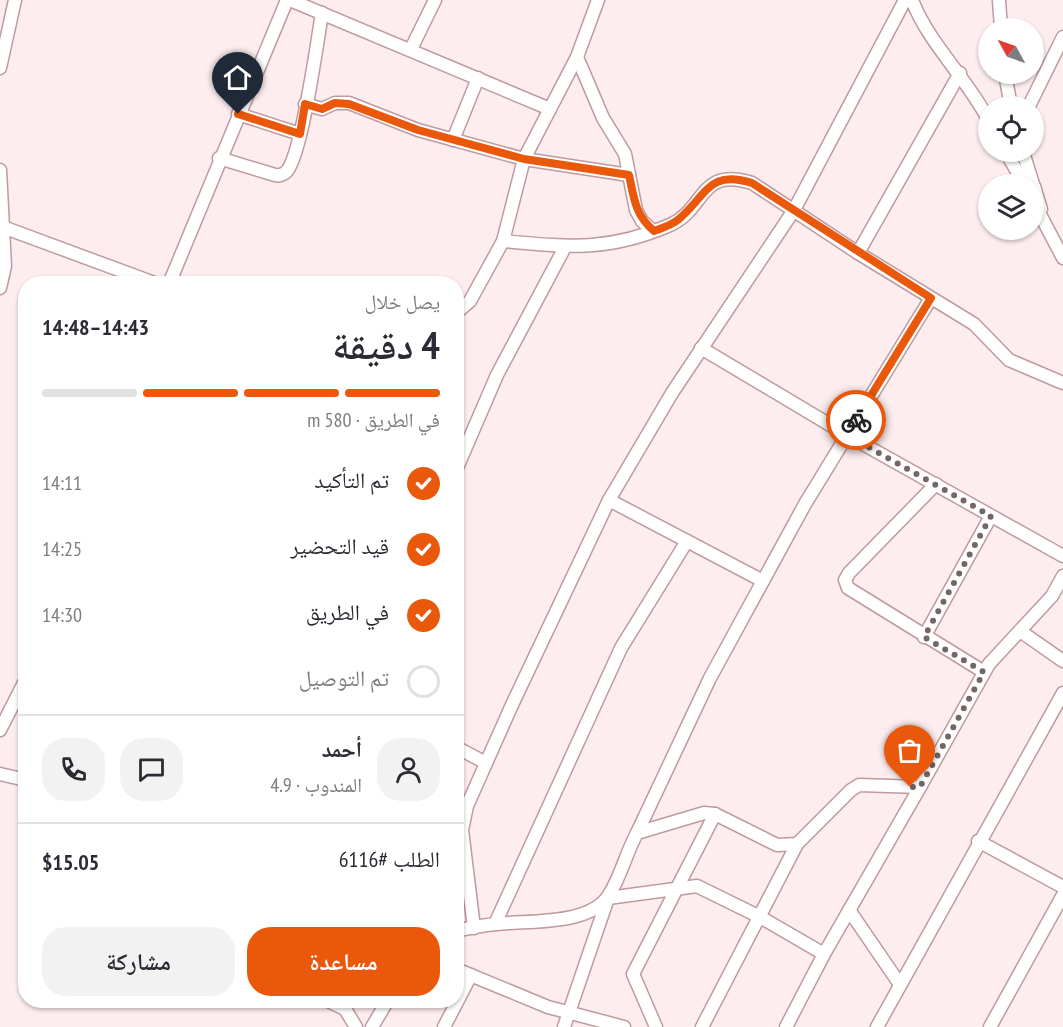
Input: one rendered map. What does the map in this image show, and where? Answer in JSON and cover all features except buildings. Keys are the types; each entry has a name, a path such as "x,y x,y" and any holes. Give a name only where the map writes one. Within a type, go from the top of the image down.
{"street":[{"path":"172,276 219,158 288,0 411,49 550,109"},
{"path":"411,49 435,0"},
{"path":"464,306 470,301 502,241 524,159 577,57 598,0"},
{"path":"464,814 609,500 672,393 794,210 905,0"},
{"path":"912,0 928,31 960,73 978,103"},
{"path":"999,0 1000,18"},
{"path":"0,68 12,1"},
{"path":"219,158 280,176 287,170 300,134 322,13"},
{"path":"1034,96 1063,37"},
{"path":"577,57 603,118 625,154 636,210 642,221 654,231"},
{"path":"858,253 960,73"},
{"path":"453,141 478,78"},
{"path":"305,104 322,109 335,103 349,104 453,141 524,159 629,175"},
{"path":"238,114 300,134"},
{"path":"0,170 5,266 0,288"},
{"path":"502,241 566,247 602,246 673,224 712,183 725,178 752,183 858,253 974,324 1009,360 1063,383"},
{"path":"1044,219 1047,228"},
{"path":"1044,222 1063,258"},
{"path":"2,227 135,276"},
{"path":"464,451 497,375 566,247"},
{"path":"564,1027 608,898 710,678 847,435 931,298"},
{"path":"701,348 847,435 1063,556"},
{"path":"936,484 849,573 845,580 848,588 984,672"},
{"path":"609,500 763,581"},
{"path":"924,637 991,516"},
{"path":"495,924 621,648 687,541"},
{"path":"786,1027 824,954 984,672 1052,596 1063,576"},
{"path":"1020,631 1063,661"},
{"path":"877,1027 978,841 1063,693"},
{"path":"0,730 18,695"},
{"path":"464,751 486,763"},
{"path":"0,774 18,778"},
{"path":"702,1027 797,844 859,785 920,787"},
{"path":"637,833 704,813 715,814 777,845 797,844"},
{"path":"656,1027 633,974 715,814"},
{"path":"978,841 1063,887"},
{"path":"464,861 474,928"},
{"path":"464,930 495,924 561,919 580,915 608,898 697,886 760,917 824,954"},
{"path":"990,1027 1063,895"},
{"path":"849,910 899,983"},
{"path":"464,972 548,1007 624,1027"},
{"path":"464,988 471,975"},
{"path":"343,1008 356,1027"},
{"path":"372,1027 383,1008"},
{"path":"444,1027 454,1008"}],"way so far":[{"path":"856,420 847,435 991,516 924,637 984,672 920,787 910,787"}],"route":[{"path":"238,114 300,134 305,104 322,109 342,102 453,141 524,159 629,175 636,210 642,221 654,231 673,224 712,183 725,178 738,178 752,183 931,298 856,420"}]}
